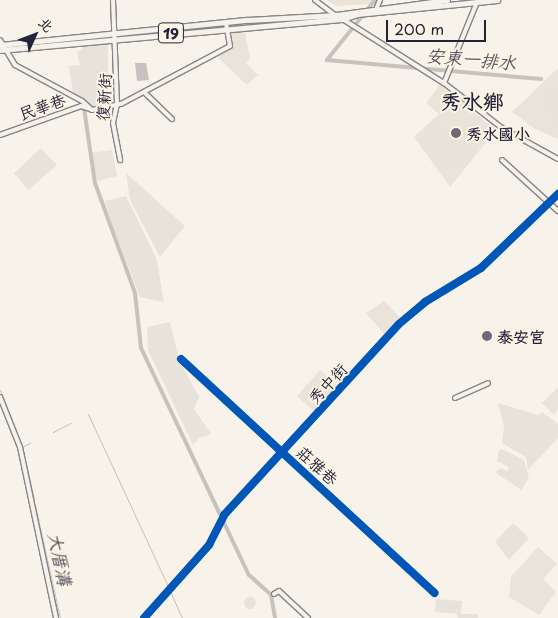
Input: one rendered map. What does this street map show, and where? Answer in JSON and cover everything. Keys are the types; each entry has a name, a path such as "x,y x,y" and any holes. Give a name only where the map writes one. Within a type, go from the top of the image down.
{"main road":[{"name":"19","path":"257,22 342,19 376,9 446,0"},
{"name":"19","path":"1,46 336,15 361,9 497,0"}],"street":[{"name":"復新街","path":"113,0 118,104 112,123 120,160"},
{"path":"315,0 444,84 502,128 558,159"},
{"path":"376,9 380,0"},
{"path":"444,84 477,1"},
{"name":"民華巷","path":"0,135 81,106 92,110 118,104 144,92 230,46 226,25"},
{"path":"1,46 15,65 82,101 92,110"},
{"path":"144,92 172,119"},
{"path":"502,160 558,211"},
{"name":"秀中街","path":"144,618 209,545 224,515 399,324 425,302 481,268 550,204 558,194"},
{"name":"莊雅巷","path":"180,360 282,451 435,593"},
{"path":"455,398 488,383"},
{"path":"0,397 20,447 56,618"},
{"path":"274,594 279,591 308,618"}],"shaded area":[{"path":"326,0 373,0 371,4 337,6"},
{"path":"244,27 250,58 246,63 258,75 247,85 215,55 232,42 229,29"},
{"path":"108,41 108,103 94,107 73,93 69,66 80,65 77,52 82,49 83,43"},
{"path":"135,63 146,63 149,80 137,81"},
{"path":"558,68 558,139 535,129 512,112"},
{"name":"秀水國小","path":"440,85 496,130 450,187 414,137 439,114 426,103"},
{"path":"558,87 558,122 544,102 548,92"},
{"path":"433,121 472,153 462,163 451,165 427,146 424,135 433,126 430,124"},
{"path":"41,148 57,165 28,190 14,173"},
{"path":"112,150 117,176 97,181 91,153"},
{"path":"126,173 185,226 160,257 130,200"},
{"path":"126,196 157,260 164,302 140,297 112,224 105,201"},
{"path":"384,301 402,319 386,336 366,313"},
{"path":"170,322 179,360 199,397 194,409 211,434 199,438 193,445 148,350 147,327"},
{"path":"320,370 338,388 316,413 297,396"},
{"path":"558,387 558,410 554,415 542,403"},
{"path":"498,403 538,415 542,412 558,424 558,438 528,470 526,457 502,443 504,427"},
{"path":"502,449 524,460 529,478 521,490 495,472 501,468 507,471 509,467 497,461 499,450"},
{"path":"513,523 529,538 509,560 495,542"},
{"path":"538,547 557,564 543,579 556,592 539,615 509,597 511,577"},
{"path":"248,597 252,597 256,603 252,609 248,609 244,605 244,601"},
{"path":"436,599 462,601 461,614 478,614 478,618 458,618 457,614 435,612"}],"waterway":[{"name":"安東一排水","path":"375,0 327,60 541,79"},
{"path":"84,108 95,183 135,293 141,348 249,575 271,595 275,618"},
{"name":"大厝溝","path":"0,390 21,444"},
{"path":"88,414 168,586"},
{"path":"53,432 71,423"},
{"path":"22,447 30,443"},
{"name":"大厝溝","path":"22,446 34,499"},
{"name":"大厝溝","path":"35,505 60,618"},
{"path":"170,591 182,618"}],"cycle path":[{"path":"144,618 209,545 224,515 399,324 425,302 481,268 558,194"},
{"path":"181,359 435,593"}],"place":[{"name":"秀水國小","path":"456,133"},
{"name":"泰安宮","path":"487,336"}],"district":[{"name":"秀水鄉","path":"472,100"}]}
